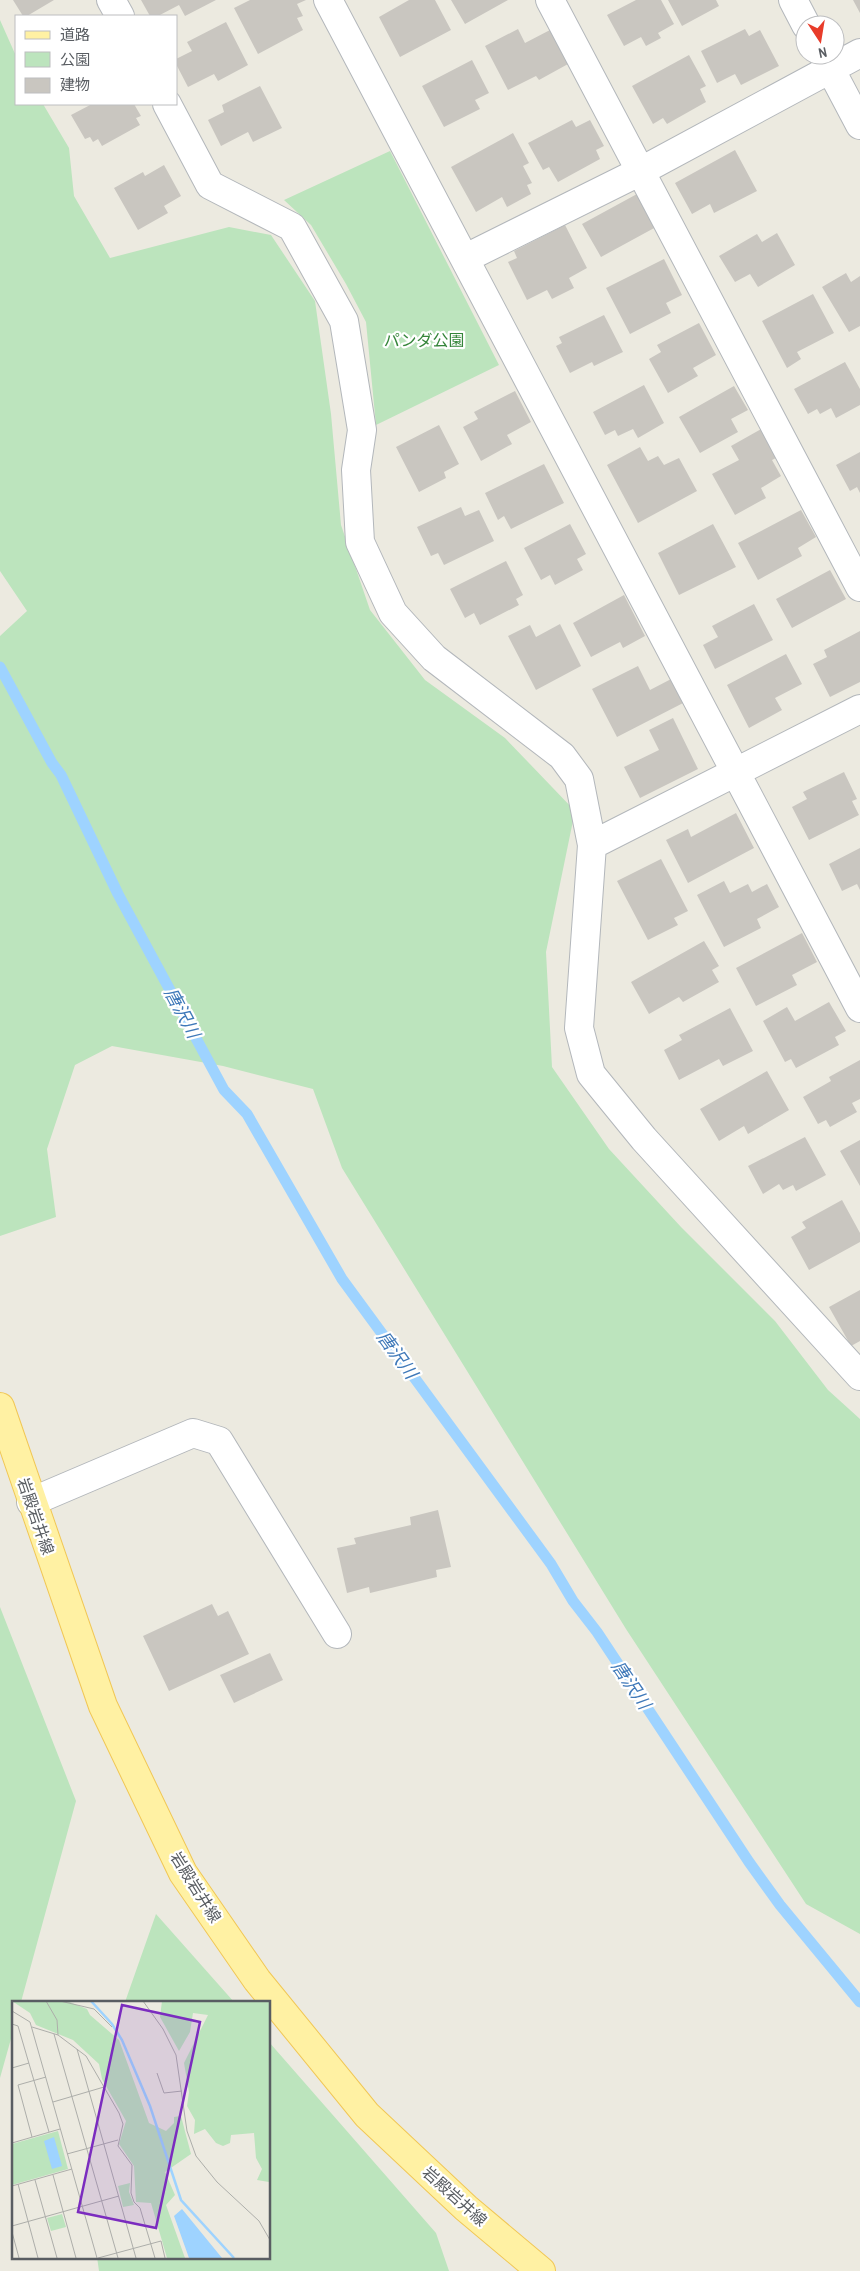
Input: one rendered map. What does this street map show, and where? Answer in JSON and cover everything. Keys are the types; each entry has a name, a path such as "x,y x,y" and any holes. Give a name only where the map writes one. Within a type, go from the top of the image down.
{"main road":[{"name":"岩殿岩井線","path":"0,1407 31,1502 103,1706 183,1873 256,1980 367,2115 466,2208 541,2271"}],"street":[{"path":"111,0 119,15"},
{"path":"328,0 466,258 860,1008"},
{"path":"550,0 860,587"},
{"path":"793,0 801,15"},
{"path":"845,57 860,53"},
{"path":"466,258 641,171 821,65"},
{"path":"828,65 860,125"},
{"path":"168,105 210,184 292,227 344,322 362,430 356,470 360,542 393,613 434,658 562,756 579,779 592,845 579,1028 591,1074 644,1139 860,1375"},
{"path":"592,845 860,709"},
{"path":"31,1502 193,1433 219,1441 338,1634"}],"green space":[{"path":"0,20 15,54 15,105 44,105 69,148 74,196 110,258 229,227 271,235 315,301 331,414 341,525 370,610 425,680 505,738 575,811 546,952 552,1067 609,1149 681,1227 775,1321 828,1390 860,1419 860,1934 806,1904 626,1629 342,1168 313,1089 223,1066 112,1046 75,1065 47,1149 56,1217 0,1236 0,636 27,611 0,571"},
{"name":"パンダ公園","path":"390,151 499,365 376,425 366,322 311,225 284,200"},
{"path":"0,1607 76,1801 21,2001 12,2001 12,2035 0,2078"},
{"path":"156,1914 233,2001 125,2001"},
{"path":"270,2043 436,2233 449,2271 99,2271 97,2258 270,2258"}],"building":[{"path":"13,0 54,0 29,15 22,15"},
{"path":"141,0 216,0 185,16 179,5 160,15 149,15"},
{"path":"250,0 306,0 297,4 303,16 297,18 303,30 258,54 234,8"},
{"path":"409,0 435,0 451,30 400,57 379,17"},
{"path":"451,0 508,0 465,24"},
{"path":"636,0 661,0 674,24 658,33 661,38 646,46 641,37 624,46 607,15"},
{"path":"668,0 716,0 719,6 682,26"},
{"path":"853,0 860,0 860,13"},
{"path":"226,22 248,65 218,81 214,74 188,87 178,68 178,58 192,51 187,42"},
{"path":"518,29 525,43 550,30 568,64 539,80 536,76 508,90 485,46"},
{"path":"745,29 749,36 760,30 779,66 741,85 735,74 717,83 701,51"},
{"path":"689,55 706,86 700,89 706,102 667,124 663,118 653,124 632,86"},
{"path":"472,60 489,93 475,100 480,109 444,127 422,86"},
{"path":"260,86 282,128 253,142 248,132 221,146 208,120 224,112 222,105"},
{"path":"90,105 135,105 141,116 136,118 140,125 102,146 98,139 93,142 90,137 85,139 71,115"},
{"path":"572,120 576,127 590,120 604,146 596,150 600,159 558,182 549,167 543,170 528,143"},
{"path":"513,133 529,163 523,166 532,183 527,185 531,194 507,207 502,197 476,212 451,167"},
{"path":"735,150 757,191 714,213 710,204 692,214 675,183"},
{"path":"164,165 181,196 164,206 168,213 138,230 114,188 143,172 145,176"},
{"path":"637,194 656,227 601,257 582,224"},
{"path":"565,225 587,268 569,278 574,288 552,299 547,290 527,300 508,262 517,258 514,251"},
{"path":"777,233 795,265 758,287 750,274 735,282 719,256 757,234 762,242"},
{"path":"664,259 682,295 666,303 671,313 630,334 606,288"},
{"path":"846,273 851,282 860,276 860,326 849,332 822,287"},
{"path":"813,294 834,333 797,352 801,359 787,368 762,321"},
{"path":"604,315 623,352 594,366 592,362 570,373 556,346 562,343 559,337"},
{"path":"699,323 716,355 693,368 698,376 668,393 649,359 661,352 657,345"},
{"path":"845,362 860,389 860,405 836,418 831,408 820,414 817,409 808,414 794,389"},
{"path":"644,385 664,423 638,438 633,429 618,436 615,430 605,435 593,412"},
{"path":"734,386 748,410 731,419 738,432 700,453 679,417"},
{"path":"515,391 531,422 507,435 512,444 481,461 463,427 478,419 474,412"},
{"path":"439,425 459,464 444,472 446,478 419,492 396,447"},
{"path":"763,428 780,456 772,460 781,476 761,488 766,498 735,515 712,474 739,460 731,446"},
{"path":"640,447 648,461 658,456 664,465 679,458 697,491 638,523 607,465"},
{"path":"860,452 860,493 857,487 850,491 836,465"},
{"path":"544,464 564,503 511,529 504,516 498,520 485,493"},
{"path":"461,507 465,516 479,510 494,541 444,565 438,553 431,556 417,527"},
{"path":"801,510 816,537 798,548 802,556 758,580 738,543"},
{"path":"570,524 586,554 577,559 583,570 555,585 550,575 541,580 524,548"},
{"path":"713,524 736,567 679,595 658,553"},
{"path":"506,561 523,595 516,599 519,605 480,625 474,613 465,618 450,589"},
{"path":"830,570 846,599 792,628 776,599"},
{"path":"624,595 645,636 623,648 620,642 591,657 573,623"},
{"path":"754,604 773,640 715,669 703,645 718,637 712,626"},
{"path":"560,624 581,666 536,690 508,636 530,625 536,637"},
{"path":"860,631 860,682 830,697 813,664 827,657 824,650"},
{"path":"786,654 802,684 775,698 782,710 749,728 727,685"},
{"path":"638,666 650,690 675,677 687,701 617,737 592,689"},
{"path":"673,718 698,769 640,798 624,767 659,750 649,730"},
{"path":"844,772 857,799 852,801 859,815 809,840 792,807 807,799 803,792"},
{"path":"736,813 754,848 688,883 666,840 688,829 691,837"},
{"path":"860,848 860,890 857,884 842,891 829,864"},
{"path":"661,859 688,911 674,918 678,925 648,940 617,881"},
{"path":"724,881 730,893 748,884 752,892 767,884 779,907 757,919 761,928 724,947 697,895"},
{"path":"802,933 817,962 792,975 797,985 756,1006 736,968"},
{"path":"704,941 719,966 712,970 719,982 683,1002 679,997 649,1014 631,982"},
{"path":"829,1002 846,1031 835,1037 839,1045 796,1068 791,1059 785,1062 763,1021 787,1007 795,1021"},
{"path":"730,1008 753,1051 723,1066 719,1059 679,1080 664,1050 682,1040 679,1035"},
{"path":"860,1060 860,1099 852,1103 857,1112 830,1127 826,1120 818,1124 803,1097 831,1081 829,1077"},
{"path":"767,1071 789,1110 748,1134 744,1126 719,1141 700,1109"},
{"path":"805,1137 826,1175 796,1191 793,1185 783,1190 779,1184 763,1194 748,1166"},
{"path":"860,1140 860,1186 840,1151"},
{"path":"842,1200 860,1233 860,1242 809,1270 791,1237 806,1228 802,1222"},
{"path":"860,1290 860,1341 851,1346 829,1307"},
{"path":"438,1510 451,1567 436,1570 437,1577 370,1593 369,1587 347,1593 337,1548 356,1544 354,1538 411,1525 410,1517"},
{"path":"212,1604 218,1616 228,1611 249,1654 169,1691 143,1636"},
{"path":"270,1653 283,1680 234,1703 220,1675"}],"waterway":[{"name":"唐沢川","path":"0,667 52,763 61,775 118,894 224,1090 247,1114 342,1279 551,1564 573,1601 597,1632 749,1862 780,1905 860,2002"}]}
